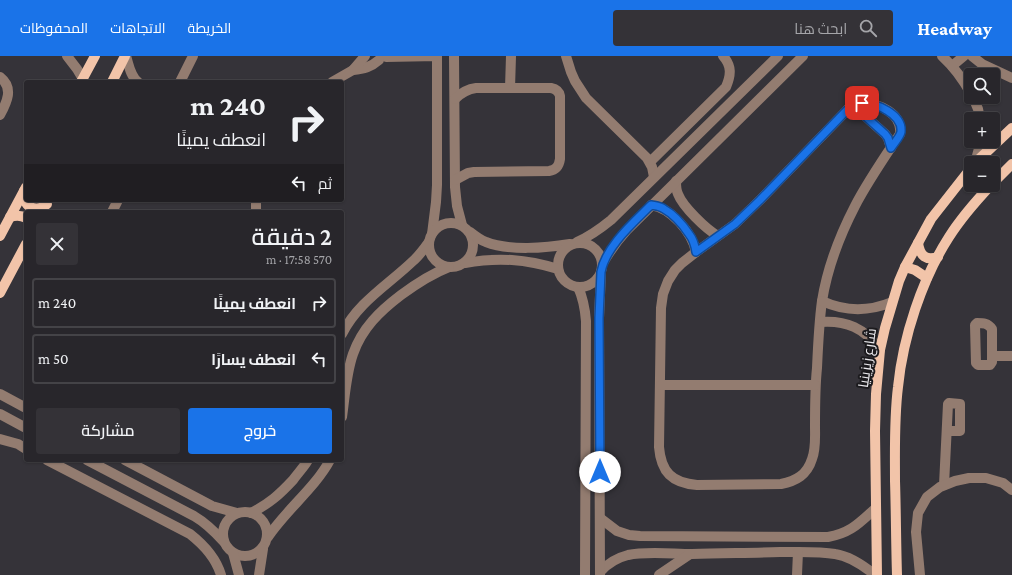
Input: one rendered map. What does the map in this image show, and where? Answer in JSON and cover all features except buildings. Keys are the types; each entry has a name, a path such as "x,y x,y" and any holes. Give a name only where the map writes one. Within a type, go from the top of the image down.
{"main road":[{"path":"82,80 95,56"},
{"path":"113,80 126,56"},
{"path":"982,156 1012,128"},
{"path":"1000,176 1012,164"},
{"name":"شارع زيزينيا","path":"876,575 875,402 880,350 892,302 905,266 931,219 964,177"},
{"path":"0,236 24,191"},
{"path":"897,575 895,438 898,386 902,360 909,330 927,278 948,238 962,218 985,192"},
{"path":"25,202 30,207 38,208 46,205"},
{"path":"10,217 17,215 24,217"},
{"path":"918,243 919,250 922,255 927,258 938,257"},
{"path":"0,293 24,248"},
{"path":"905,266 915,270 927,278"}],"street":[{"path":"67,56 78,69 82,80"},
{"path":"126,56 131,73 135,80"},
{"path":"181,80 193,56"},
{"path":"336,80 353,70 365,56"},
{"path":"353,70 368,68 381,57 437,56 436,185 430,251 434,259 440,264 449,267"},
{"path":"344,403 349,367 356,346 367,326 388,305 432,274 449,267 458,266 465,262 471,256 474,248 473,239 466,228 457,206 455,180 454,56"},
{"path":"510,88 511,56"},
{"path":"566,56 573,77 580,90 586,98 649,159 654,177"},
{"path":"649,159 726,86 730,80 730,72 729,64 723,56"},
{"path":"778,56 611,220 595,233 564,248 560,254 558,269 560,275 565,281 578,287 592,284 597,279 609,252 617,240 803,56"},
{"path":"942,56 964,82"},
{"path":"952,66 964,56"},
{"path":"972,56 982,64 1012,78"},
{"path":"454,72 462,82 475,88"},
{"path":"0,77 4,79 8,87 6,103 0,115"},
{"path":"454,99 468,89 475,88 554,88 560,96 560,164 557,168 549,171 474,172 468,173 455,180"},
{"path":"862,103 874,104 887,110 898,121 901,130 900,134 891,148 861,194 842,233 832,261 822,301 815,385 813,458 805,473 790,482 781,484 697,485 687,484 673,478 663,467 658,447 663,294 668,281 675,270 696,252 735,224 851,106 862,103"},
{"path":"847,110 854,111 865,116 885,134 891,148"},
{"path":"649,159 669,163"},
{"path":"455,164 461,168 474,172"},
{"path":"676,181 676,190 683,202 704,225 718,236"},
{"path":"651,205 664,209 679,223 694,242 696,252"},
{"path":"344,331 364,302 414,261 438,227 445,223 454,223 466,228 476,237 484,241 502,246 532,248 585,243 598,251 601,257 602,269 599,318 600,574"},
{"path":"465,262 492,259 519,260 558,269"},
{"path":"578,287 582,296 586,320 584,575"},
{"path":"822,301 837,307 853,310 877,308 892,302"},
{"path":"820,322 842,323 857,328 870,337 880,350"},
{"path":"992,356 1012,356"},
{"path":"660,385 815,385"},
{"path":"0,394 24,407"},
{"path":"0,414 24,427"},
{"path":"944,485 948,431"},
{"path":"0,439 18,444 24,448"},
{"path":"51,462 190,534 199,541 214,559 220,575"},
{"path":"91,462 205,523 215,532 232,553 239,575"},
{"path":"129,462 206,503 237,513 251,513 262,519 266,524 268,536 263,549 259,575"},
{"path":"268,536 282,518 318,479 329,462"},
{"path":"251,513 267,504 281,493 306,463 318,479"},
{"path":"920,575 916,532 918,513 927,497 944,485 969,478 986,478 1004,483 1012,490"},
{"path":"600,518 617,531 628,535 828,537 837,536 855,527 876,508"},
{"path":"224,542 223,536 226,522 237,513"},
{"path":"232,553 245,557 252,556 263,549"},
{"path":"600,574 607,564 617,559 640,553 690,554 798,552 836,554 865,567 876,575"},
{"path":"797,575 798,552"},
{"path":"659,575 690,554"}],"route":[{"path":"600,472 599,318 601,272 602,265 617,240 651,205 668,211 689,234 694,242 696,252 735,224 847,110 862,114 882,130 888,138 891,148 900,134 901,130 898,121 893,115 880,106 862,103"}]}
